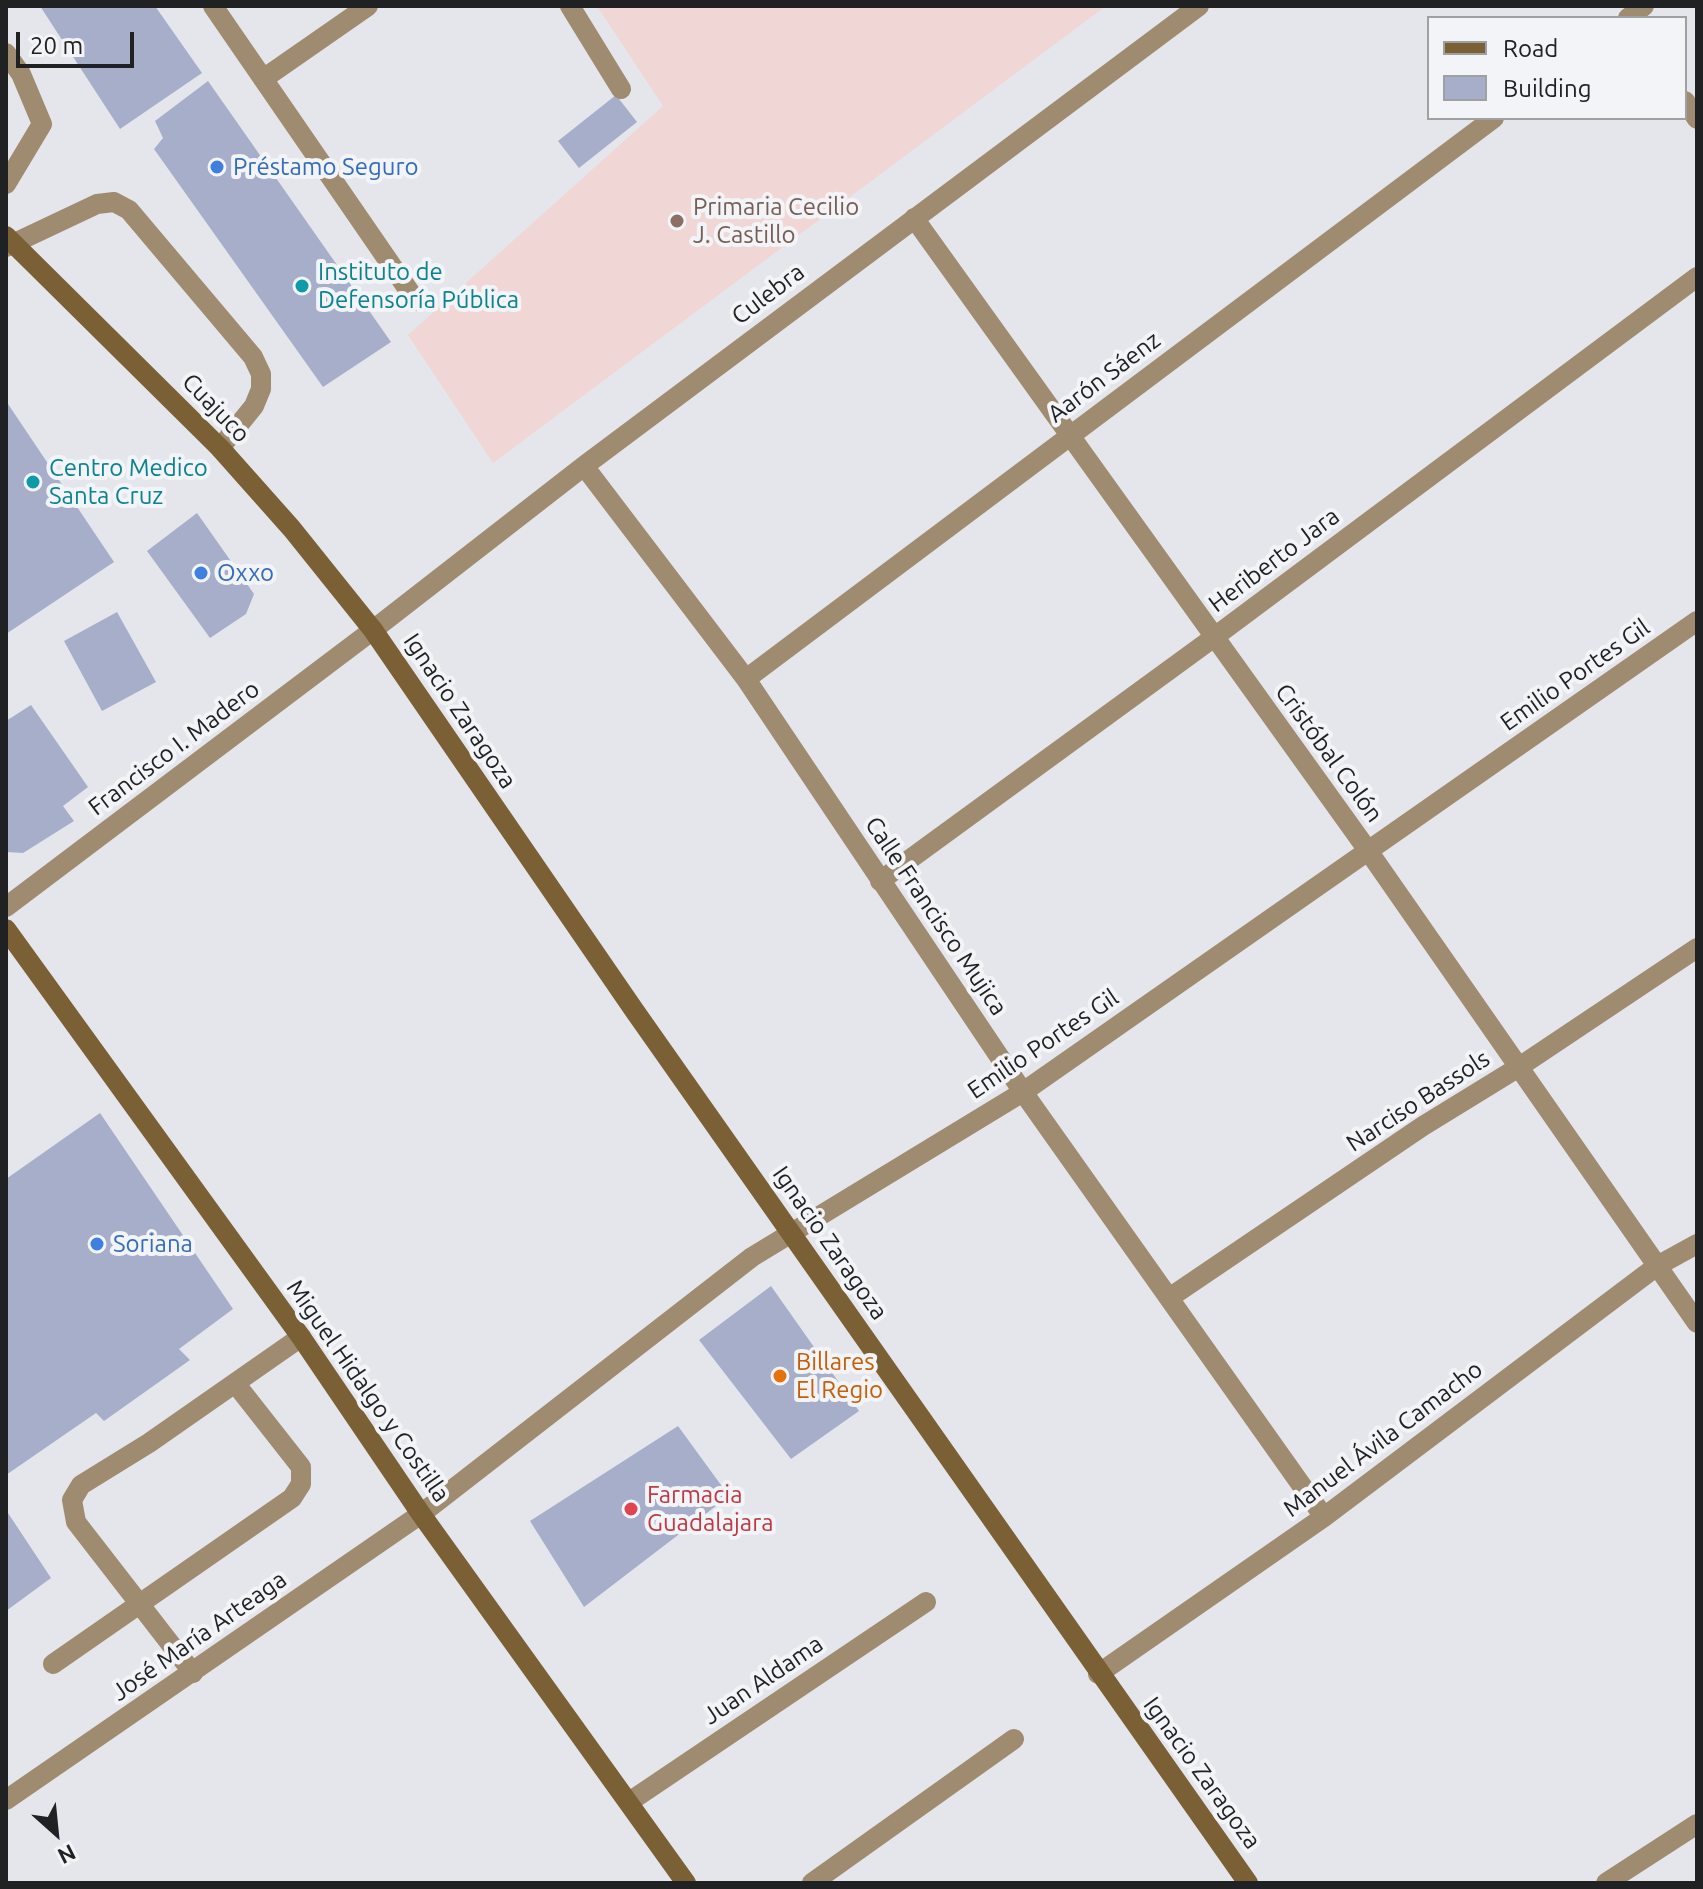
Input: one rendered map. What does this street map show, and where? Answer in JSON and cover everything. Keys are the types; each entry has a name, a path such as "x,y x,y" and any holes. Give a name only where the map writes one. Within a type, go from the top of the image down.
{"main road":[{"name":"Cuajuco","path":"9,242 220,448 292,529 373,630"},
{"name":"Ignacio Zaragoza","path":"373,630 634,1010 1098,1674 1248,1883"},
{"name":"Miguel Hidalgo y Costilla","path":"6,929 301,1337 421,1514 686,1883"}],"street":[{"path":"213,6 416,301"},
{"path":"263,79 368,6"},
{"path":"570,6 621,89"},
{"name":"Culebra","path":"373,630 584,466 1199,6"},
{"path":"6,53 21,74 42,124 6,184"},
{"name":"Aarón Sáenz","path":"746,679 1491,120"},
{"path":"9,242 97,204 114,202 129,210 253,357 261,374 261,389 254,406 220,448"},
{"name":"Cristóbal Colón","path":"914,218 1369,852 1697,1323"},
{"name":"Heriberto Jara","path":"880,881 1213,638 1697,277"},
{"name":"Calle Francisco Mujica","path":"584,466 746,679 1023,1092 1324,1517"},
{"name":"Emilio Portes Gil","path":"421,1514 752,1257 1023,1092 1697,621"},
{"name":"Francisco I. Madero","path":"6,907 373,630"},
{"name":"Narciso Bassols","path":"1169,1298 1423,1126 1519,1067 1697,948"},
{"name":"Manuel Ávila Camacho","path":"1098,1674 1324,1517 1657,1266 1697,1244"},
{"path":"193,1673 76,1522 72,1500 81,1485 301,1337"},
{"path":"53,1664 292,1498 301,1484 301,1467 235,1383"},
{"name":"José María Arteaga","path":"6,1800 421,1514"},
{"name":"Juan Aldama","path":"629,1802 926,1602"},
{"path":"812,1883 1014,1739"},
{"path":"1606,1883 1697,1824"}],"shaded area":[{"name":"Primaria Cecilio J. Castillo","path":"597,6 1106,6 493,463 408,335 663,106"}],"building":[{"path":"40,6 155,6 202,73 120,129"},
{"name":"Instituto de Defensoría Pública","path":"208,81 391,342 323,387 154,149 163,138 155,121"},
{"path":"616,95 637,122 579,168 558,141"},
{"name":"Centro Medico Santa Cruz","path":"6,401 114,562 6,634"},
{"name":"Oxxo","path":"197,513 254,594 246,614 210,638 147,551"},
{"path":"117,612 156,682 102,711 64,641"},
{"path":"31,705 88,787 63,806 74,821 23,853 6,852 6,721"},
{"name":"Soriana","path":"100,1113 233,1309 179,1349 190,1360 104,1421 96,1413 6,1475 6,1179"},
{"name":"Billares El Regio","path":"771,1286 859,1411 791,1459 699,1340"},
{"name":"Farmacia Guadalajara","path":"678,1426 729,1496 584,1607 530,1521"},
{"path":"6,1510 51,1578 6,1611"}],"place":[{"name":"Préstamo Seguro","path":"217,167"},
{"name":"Primaria Cecilio J. Castillo","path":"677,221"},
{"name":"Instituto de Defensoría Pública","path":"302,286"},
{"name":"Centro Medico Santa Cruz","path":"33,482"},
{"name":"Oxxo","path":"201,573"},
{"name":"Soriana","path":"97,1244"},
{"name":"Billares El Regio","path":"780,1376"},
{"name":"Farmacia Guadalajara","path":"631,1509"}]}
